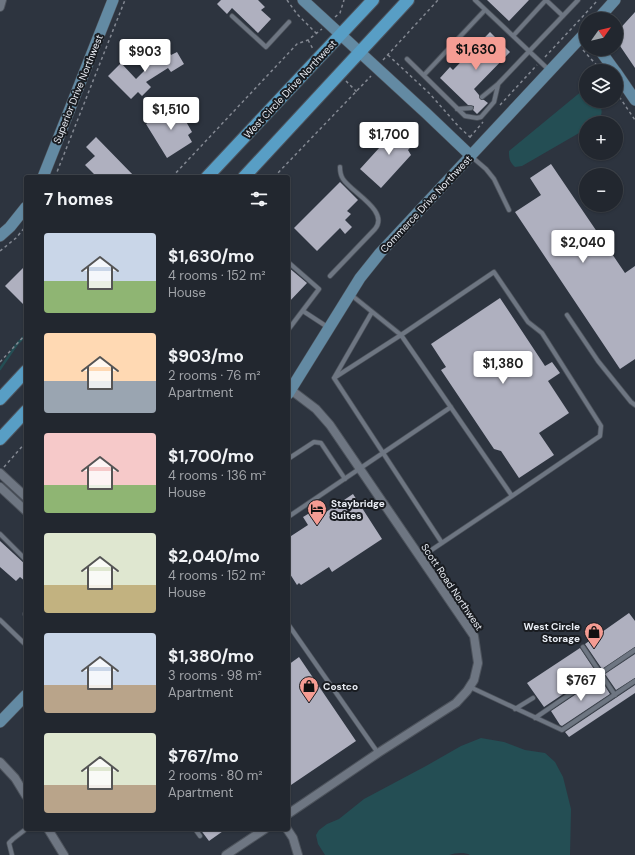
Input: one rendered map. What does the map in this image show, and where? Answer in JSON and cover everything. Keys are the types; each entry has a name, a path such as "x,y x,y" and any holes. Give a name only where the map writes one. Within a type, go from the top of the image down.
{"main road":[{"name":"West Circle Drive Northwest","path":"209,175 373,0"},
{"path":"246,175 408,0"},
{"path":"0,399 24,374"},
{"path":"0,439 24,413"}],"street":[{"path":"0,7 2,0"},
{"name":"Superior Drive Northwest","path":"44,175 113,0"},
{"path":"303,0 471,156"},
{"path":"604,12 615,0"},
{"name":"Commerce Drive Northwest","path":"290,388 360,278 380,253 579,41"},
{"path":"623,82 635,100"},
{"path":"0,236 10,227 24,210"},
{"name":"Scott Road Northwest","path":"290,391 313,406 323,416 421,557 474,636 478,663 474,680 456,703 378,753 290,813"},
{"path":"1,471 24,495"},
{"path":"0,487 24,509"},
{"path":"0,722 24,697"},
{"path":"0,762 15,778 24,793"},
{"path":"49,831 64,855"},
{"path":"226,855 262,831"},
{"path":"289,831 293,838 298,855"}],"lane":[{"path":"475,0 550,71"},
{"path":"513,36 546,0 563,16"},
{"path":"482,97 498,84 578,0"},
{"path":"424,75 485,10"},
{"path":"232,16 266,47 289,22"},
{"path":"407,59 465,116 477,118 481,117 494,102 498,84"},
{"path":"457,109 462,110 471,108"},
{"path":"471,156 486,169 494,179 509,210"},
{"path":"330,276 378,226 380,219 375,210 343,179 340,167"},
{"path":"290,264 319,289 290,326"},
{"path":"334,378 494,272 528,322 542,333 601,426 600,436 421,557"},
{"path":"350,294 401,335 512,496"},
{"path":"303,311 329,328"},
{"path":"334,378 372,312"},
{"path":"567,315 598,361 635,405"},
{"path":"334,378 442,543"},
{"path":"290,516 450,407"},
{"path":"290,457 314,442 321,443 345,479"},
{"path":"0,534 24,558"},
{"path":"0,620 24,643"},
{"path":"290,627 378,753"},
{"path":"583,647 615,694"},
{"path":"535,718 635,650"},
{"path":"469,687 562,730 635,681"},
{"path":"514,709 533,698"},
{"path":"12,855 10,843 12,839 24,830"},
{"path":"196,831 200,836"}],"path":[{"path":"56,175 125,0"},
{"path":"174,175 297,44 308,40 317,34 297,14 287,0"},
{"path":"340,13 344,0"},
{"path":"438,0 388,55 429,93 459,127 470,137 486,119"},
{"path":"497,108 598,0"},
{"path":"588,56 596,64"},
{"path":"276,175 368,80 377,68"},
{"path":"623,102 635,120"},
{"path":"0,251 16,238 24,228"},
{"path":"0,362 24,336"},
{"path":"1,471 24,444"}],"shaded area":[{"path":"579,93 579,108 601,108 602,113 600,116 579,116 579,133 522,166 515,167 510,159 509,151"},
{"path":"481,738 504,742 525,750 545,753 555,762 563,777 571,809 570,855 470,855 460,853 449,855 325,855 318,844 316,835 319,830 327,824 339,819 364,799 461,746"}],"building":[{"path":"221,0 258,0 265,7 261,10 271,19 258,33 232,8 227,14 217,4"},
{"path":"487,0 529,0 509,21"},
{"path":"635,12 635,68 623,50 623,25"},
{"path":"490,32 510,52 474,89 479,95 480,99 488,103 477,114 473,110 474,106 468,105 440,78 450,67 453,70"},
{"path":"166,48 171,55 177,52 184,64 171,72 168,68 146,82 151,87 142,96 138,92 131,99 108,76 121,63 136,79 146,69 142,63"},
{"path":"172,108 176,115 186,109 190,115 184,118 192,132 188,135 192,142 167,158 146,124"},
{"path":"399,124 417,140 408,150 411,155 381,188 360,169 380,147 375,143 380,138 384,140"},
{"path":"96,137 133,175 95,175 85,165 95,156 86,147"},
{"path":"551,164 579,205 579,212 584,212 625,273 635,266 635,359 620,369 515,212 541,195 530,178"},
{"path":"340,182 358,200 347,211 351,214 345,220 352,227 345,234 340,228 317,251 294,228"},
{"path":"24,267 24,305 5,286"},
{"path":"290,269 307,283 290,301"},
{"path":"500,298 545,366 552,362 560,373 548,381 569,413 539,433 554,455 519,478 501,451 494,449 441,370 446,367 431,344"},
{"path":"353,494 382,539 332,572 329,567 301,585 299,583 297,585 290,574 290,537 308,525 303,517 313,511 317,518"},
{"path":"0,541 24,563 24,580 20,577 16,581 0,567"},
{"path":"629,613 635,621 635,647 602,669 585,644"},
{"path":"580,648 596,672 544,707 527,683"},
{"path":"635,654 635,678 616,690 605,674"},
{"name":"Costco","path":"299,657 356,741 290,786 290,664"},
{"path":"600,678 610,694 562,726 560,725 551,711"},
{"path":"635,685 635,693 569,737 565,732"},
{"path":"202,831 223,831 209,841"}],"waterway":[{"path":"0,369 17,344 24,337"}],"place":[{"name":"Staybridge Suites","path":"317,526"},
{"name":"West Circle Storage","path":"594,649"},
{"name":"Costco","path":"309,703"}]}
